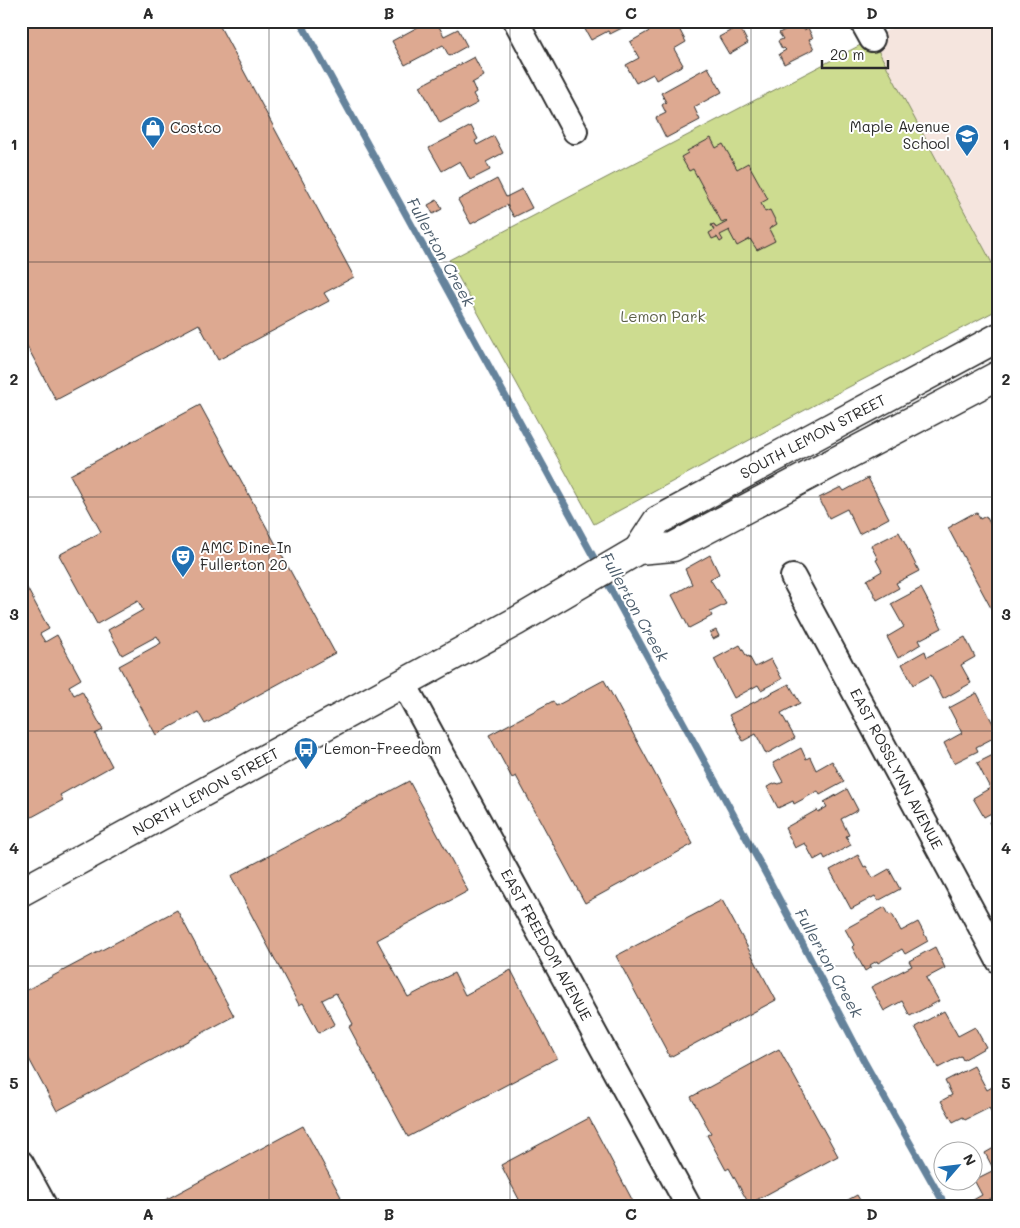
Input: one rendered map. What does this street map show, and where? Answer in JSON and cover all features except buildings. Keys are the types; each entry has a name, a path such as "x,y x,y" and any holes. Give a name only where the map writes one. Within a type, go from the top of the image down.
{"street":[{"path":"516,21 575,130"},
{"name":"SOUTH LEMON STREET","path":"629,556 657,521 999,338"},
{"name":"SOUTH LEMON STREET","path":"574,588 629,556 673,547 999,376"},
{"name":"EAST ROSSLYNN AVENUE","path":"793,577 999,961"},
{"name":"NORTH LEMON STREET","path":"21,892 404,684 574,588"},
{"name":"EAST FREEDOM AVENUE","path":"404,684 689,1207"},
{"path":"21,1163 45,1207"}],"shaded area":[{"name":"Maple Avenue School","path":"904,21 999,21 999,276 872,39"}],"green space":[{"name":"Lemon Park","path":"872,39 999,276 999,309 820,402 594,524 449,260"}],"waterway":[{"name":"Fullerton Creek","path":"300,21 599,567"},
{"name":"Fullerton Creek","path":"604,577 767,876 865,1063 946,1207"}],"place":[{"name":"Costco","path":"153,149"},
{"name":"Maple Avenue School","path":"967,157"},
{"name":"AMC Dine-In Fullerton 20","path":"183,578"},
{"name":"Lemon-Freedom","path":"306,770"}]}
